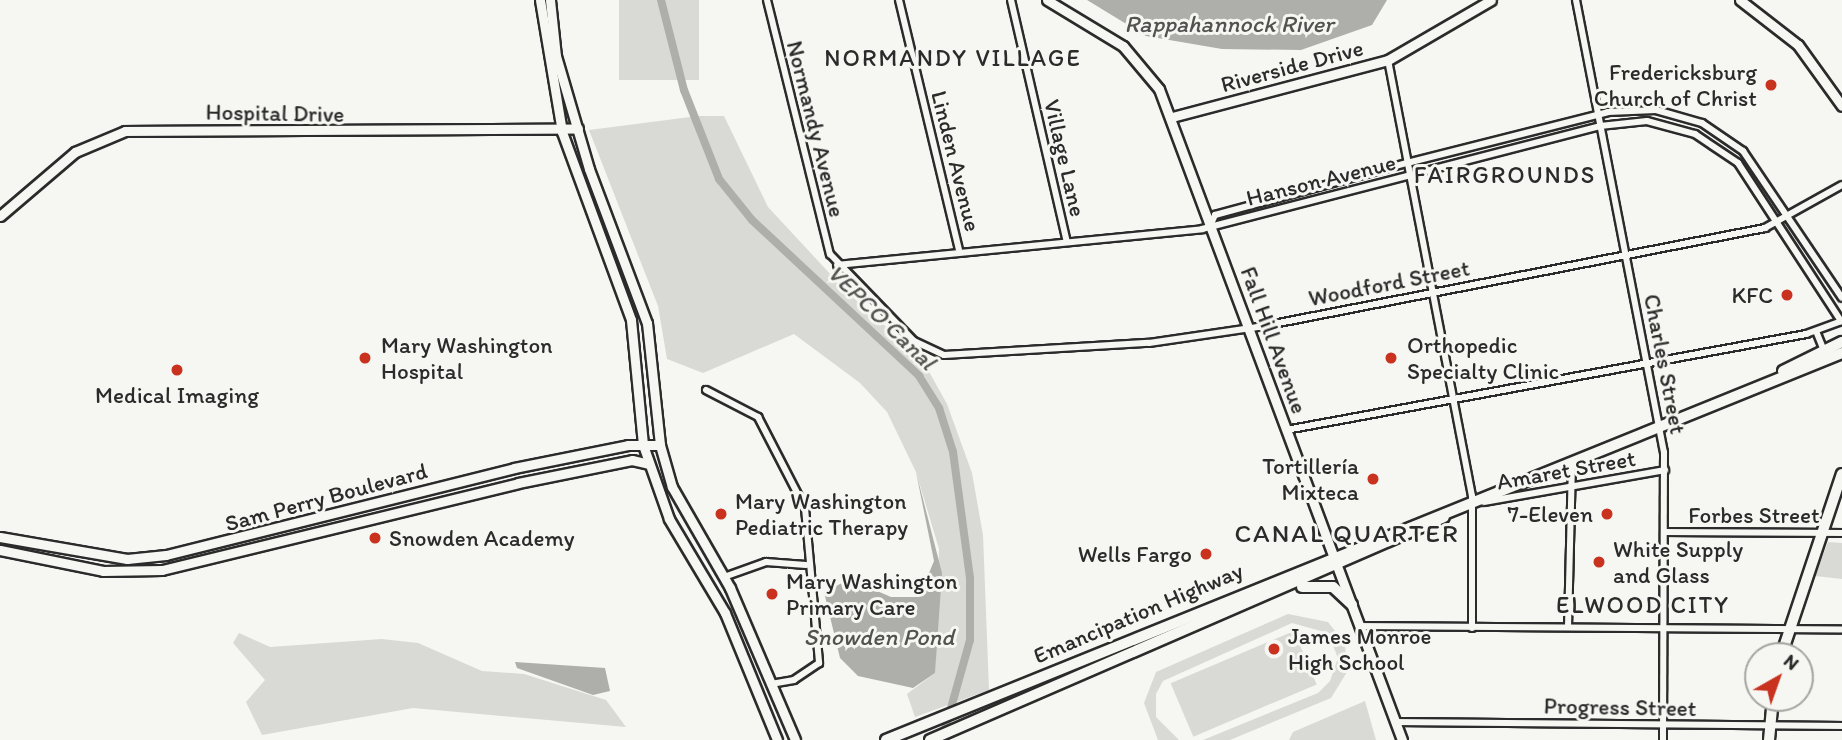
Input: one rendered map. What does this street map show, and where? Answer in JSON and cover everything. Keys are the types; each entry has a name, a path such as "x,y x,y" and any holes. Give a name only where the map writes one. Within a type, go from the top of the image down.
{"main road":[{"name":"Emancipation Highway","path":"1763,384 1842,342"},
{"name":"Emancipation Highway","path":"886,740 1333,556 1473,504 1842,353"},
{"path":"1784,642 1842,474"},
{"name":"Emancipation Highway","path":"930,740 1338,567 1447,514"},
{"path":"1286,589 1329,585 1352,605"},
{"path":"1769,740 1772,712"}],"street":[{"path":"540,0 562,131 631,320 643,445 649,464 669,519 725,613 777,740"},
{"path":"550,0 556,56 578,128 647,323 660,446 686,520 724,578 795,740"},
{"name":"Normandy Avenue","path":"766,0 825,243 837,264"},
{"name":"Linden Avenue","path":"899,0 960,250"},
{"name":"Village Lane","path":"1011,0 1067,242"},
{"name":"Fall Hill Avenue","path":"1047,0 1137,59 1172,117 1402,740"},
{"name":"Riverside Drive","path":"1172,117 1388,60 1491,0"},
{"name":"Charles Street","path":"1576,0 1660,426 1666,532 1663,740"},
{"path":"1740,0 1798,45 1842,106"},
{"path":"1388,60 1473,504 1472,628"},
{"name":"Hanson Avenue","path":"1211,224 1215,215 1598,114 1656,110 1710,127 1749,157 1842,298"},
{"name":"Hanson Avenue","path":"837,264 960,250 1067,242 1211,224 1600,126 1660,122 1711,142 1744,169 1842,321"},
{"name":"Hospital Drive","path":"0,216 75,152 125,131 562,131 578,128"},
{"name":"Woodford Street","path":"837,264 914,341 944,355 988,357 1249,329 1626,256 1780,224 1842,185"},
{"path":"1286,430 1453,401 1816,331 1842,321"},
{"path":"1816,331 1824,351"},
{"path":"706,390 751,410 767,430 805,508 806,565 819,663 794,680 772,684"},
{"name":"Sam Perry Boulevard","path":"0,537 127,559 166,555 514,468 643,445 660,446"},
{"name":"Sam Perry Boulevard","path":"0,551 103,571 162,570 518,483 632,460 649,464"},
{"path":"1568,627 1572,462"},
{"name":"Amaret Street","path":"1473,504 1664,470"},
{"name":"Forbes Street","path":"1666,532 1842,533"},
{"path":"724,578 766,562 806,565"},
{"path":"1360,626 1842,629"},
{"name":"Progress Street","path":"1397,722 1842,726"}],"shaded area":[{"path":"619,0 699,0 699,80 619,80"},
{"path":"698,116 724,116 768,207 846,291 922,359 947,404 972,473 983,535 989,690 915,717 907,694 935,673 939,549 916,472 887,412 860,383 794,334 703,373 667,359 658,306 589,130"},
{"path":"1828,542 1842,543 1842,579 1815,576"},
{"path":"1288,614 1328,622 1345,644 1347,672 1331,698 1230,740 1203,740 1318,693 1330,681 1338,658 1328,633 1292,623 1163,681 1156,694 1156,717 1179,740 1158,740 1144,703 1156,672"},
{"path":"1294,631 1317,684 1193,737 1171,683"},
{"path":"239,633 270,647 382,639 418,643 482,671 524,674 606,700 626,727 413,708 262,735 246,702 265,680 233,643"},
{"path":"1365,701 1376,740 1289,740 1293,732"}],"water":[{"name":"Rappahannock River","path":"1087,0 1387,0 1372,25 1301,50 1222,49 1146,36"},
{"name":"Snowden Pond","path":"916,472 942,573 935,673 913,688 858,676 840,658 824,592 850,579 891,597 919,597 934,561"},
{"path":"515,662 605,668 610,691 593,695 517,668"}],"waterway":[{"name":"VEPCO Canal","path":"661,0 684,90 719,179 752,220 919,376 939,408 953,452 970,578 970,640 943,737"}],"place":[{"name":"Fredericksburg Church of Christ","path":"1771,85"},
{"name":"KFC","path":"1787,295"},
{"name":"Mary Washington Hospital","path":"365,358"},
{"name":"Orthopedic Specialty Clinic","path":"1391,358"},
{"name":"Medical Imaging","path":"177,370"},
{"name":"Tortillería Mixteca","path":"1373,479"},
{"name":"Mary Washington Pediatric Therapy","path":"721,514"},
{"name":"7-Eleven","path":"1607,514"},
{"name":"Snowden Academy","path":"375,538"},
{"name":"Wells Fargo","path":"1206,554"},
{"name":"White Supply and Glass","path":"1599,562"},
{"name":"Mary Washington Primary Care","path":"772,594"},
{"name":"James Monroe High School","path":"1274,649"}],"district":[{"name":"NORMANDY VILLAGE","path":"953,58"},
{"name":"FAIRGROUNDS","path":"1505,175"},
{"name":"CANAL QUARTER","path":"1347,534"},
{"name":"ELWOOD CITY","path":"1643,605"}]}
